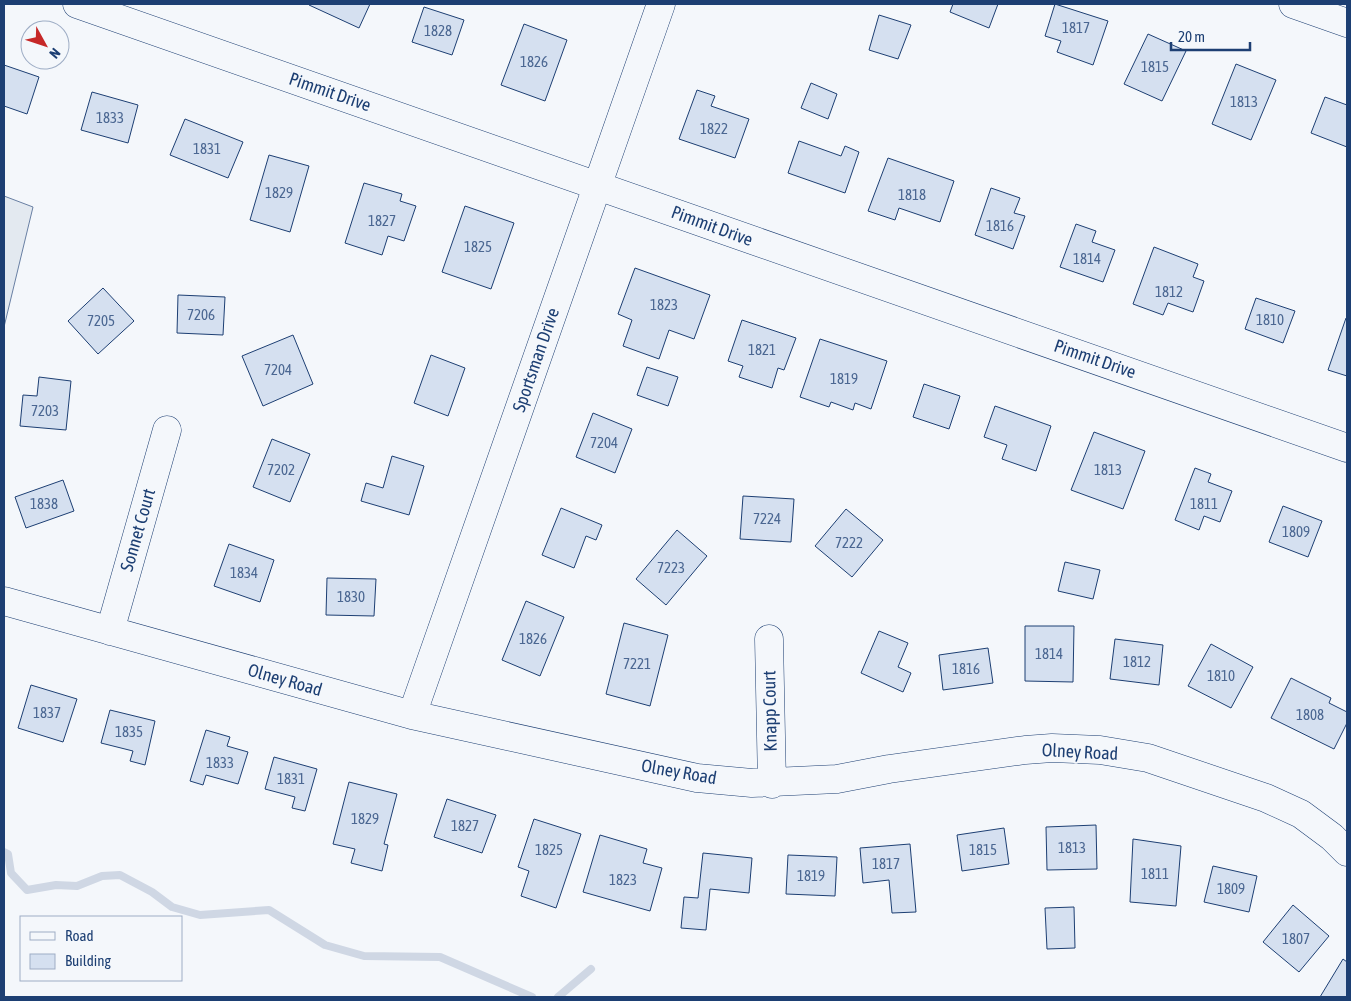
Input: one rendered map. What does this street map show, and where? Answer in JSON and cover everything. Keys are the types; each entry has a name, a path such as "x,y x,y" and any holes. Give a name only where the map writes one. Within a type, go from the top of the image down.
{"street":[{"name":"Pimmit Drive","path":"77,4 1347,448"},
{"name":"Sportsman Drive","path":"412,715 660,4"},
{"path":"1294,4 1347,22"},
{"name":"Sonnet Court","path":"110,630 167,430"},
{"name":"Olney Road","path":"4,601 412,715 697,778 772,784 837,779 1025,750 1052,748 1100,750 1148,758 1266,798 1301,814 1332,837 1347,852"},
{"name":"Knapp Court","path":"769,639 772,784"}],"shaded area":[{"path":"4,196 33,207 4,327"}],"building":[{"path":"309,4 370,4 359,28"},
{"path":"953,4 998,4 989,28 950,12"},
{"path":"1055,4 1108,21 1093,65 1057,52 1061,41 1045,36"},
{"path":"424,7 464,20 452,55 412,42"},
{"path":"879,15 911,25 898,59 869,50"},
{"path":"524,24 567,40 545,101 501,85"},
{"path":"1148,34 1186,51 1162,101 1124,84"},
{"path":"1236,64 1276,80 1251,140 1212,124"},
{"path":"4,65 39,77 27,114 4,106"},
{"path":"811,83 837,94 828,119 801,108"},
{"path":"697,90 715,96 711,106 749,119 735,158 679,139"},
{"path":"92,92 138,105 128,143 81,130"},
{"path":"1325,97 1347,105 1347,147 1311,133"},
{"path":"185,119 243,142 228,178 170,155"},
{"path":"799,141 841,156 845,146 859,152 845,193 788,173"},
{"path":"269,155 309,166 290,232 250,220"},
{"path":"888,158 954,181 940,222 899,208 895,220 868,211"},
{"path":"364,183 402,194 400,201 416,206 404,241 388,236 382,255 345,243"},
{"path":"991,188 1020,198 1014,213 1025,216 1013,249 975,235"},
{"path":"465,206 514,223 491,289 442,272"},
{"path":"1076,224 1096,231 1092,242 1115,250 1103,282 1060,267"},
{"path":"1154,247 1198,264 1193,277 1204,281 1193,312 1168,303 1163,315 1133,304"},
{"path":"635,268 710,295 694,339 669,330 659,359 623,346 632,320 618,314"},
{"path":"103,288 134,321 98,354 68,321"},
{"path":"178,295 225,297 223,335 177,333"},
{"path":"1256,298 1295,311 1283,343 1245,329"},
{"path":"1347,318 1347,376 1328,370"},
{"path":"742,320 796,338 784,370 778,368 772,388 739,377 743,366 728,361"},
{"path":"293,335 313,384 263,406 242,356"},
{"path":"820,339 887,361 871,409 855,403 853,410 831,402 829,407 800,397"},
{"path":"431,355 465,368 448,416 414,403"},
{"path":"647,367 678,377 668,406 637,395"},
{"path":"39,377 71,381 66,430 20,426 23,395 37,396"},
{"path":"924,384 960,396 949,429 913,417"},
{"path":"995,406 1051,426 1036,471 1002,459 1007,445 984,437"},
{"path":"593,413 632,429 615,473 576,457"},
{"path":"1094,432 1145,451 1123,509 1071,490"},
{"path":"272,439 310,454 290,502 253,487"},
{"path":"392,456 424,466 409,515 361,501 366,483 383,488"},
{"path":"1195,468 1211,474 1208,482 1232,491 1220,522 1204,516 1199,530 1175,520"},
{"path":"63,480 74,511 26,528 15,497"},
{"path":"743,496 794,499 791,542 740,539"},
{"path":"1283,506 1322,521 1308,557 1269,542"},
{"path":"561,508 602,525 596,540 586,536 574,568 542,555"},
{"path":"846,509 883,540 852,577 815,546"},
{"path":"677,530 707,556 666,605 636,579"},
{"path":"229,544 274,560 260,602 214,586"},
{"path":"1065,562 1100,570 1093,599 1058,591"},
{"path":"327,578 376,579 374,616 326,615"},
{"path":"526,601 564,617 540,676 502,660"},
{"path":"624,623 668,635 650,706 606,694"},
{"path":"1025,626 1074,626 1073,682 1025,681"},
{"path":"879,631 908,643 898,667 911,673 903,692 861,673"},
{"path":"1115,639 1163,645 1159,685 1110,679"},
{"path":"1211,644 1253,667 1231,708 1188,686"},
{"path":"988,648 993,683 943,690 939,655"},
{"path":"1291,678 1331,698 1329,703 1347,712 1347,723 1334,749 1271,718"},
{"path":"31,685 77,699 63,742 18,728"},
{"path":"110,710 155,721 145,765 130,761 133,751 101,743"},
{"path":"206,730 230,737 227,746 248,752 238,784 206,775 203,785 190,781"},
{"path":"274,757 317,769 305,811 292,808 295,797 265,789"},
{"path":"349,782 397,794 384,844 388,845 382,871 351,863 355,849 333,844"},
{"path":"447,799 496,815 482,853 434,837"},
{"path":"534,819 581,834 556,908 521,896 529,871 518,867"},
{"path":"1096,825 1097,869 1047,870 1046,827"},
{"path":"1004,828 1009,864 962,871 957,835"},
{"path":"600,835 647,849 643,863 662,868 650,911 583,892"},
{"path":"1133,839 1181,846 1176,906 1130,902"},
{"path":"910,844 916,912 892,913 889,880 863,883 860,848"},
{"path":"703,853 752,858 749,893 710,889 706,930 681,928 684,897 698,898"},
{"path":"788,855 837,857 835,896 786,894"},
{"path":"1213,866 1257,876 1249,912 1204,902"},
{"path":"1293,905 1329,936 1299,972 1263,942"},
{"path":"1074,907 1075,948 1047,949 1045,908"},
{"path":"1343,959 1347,962 1347,997 1320,997"}],"waterway":[{"path":"4,852 8,854 11,873 27,890 56,885 77,886 102,876 120,875 152,892 172,907 200,915 269,910 325,945 364,956 440,957 532,997"},
{"path":"558,997 591,969"}]}
